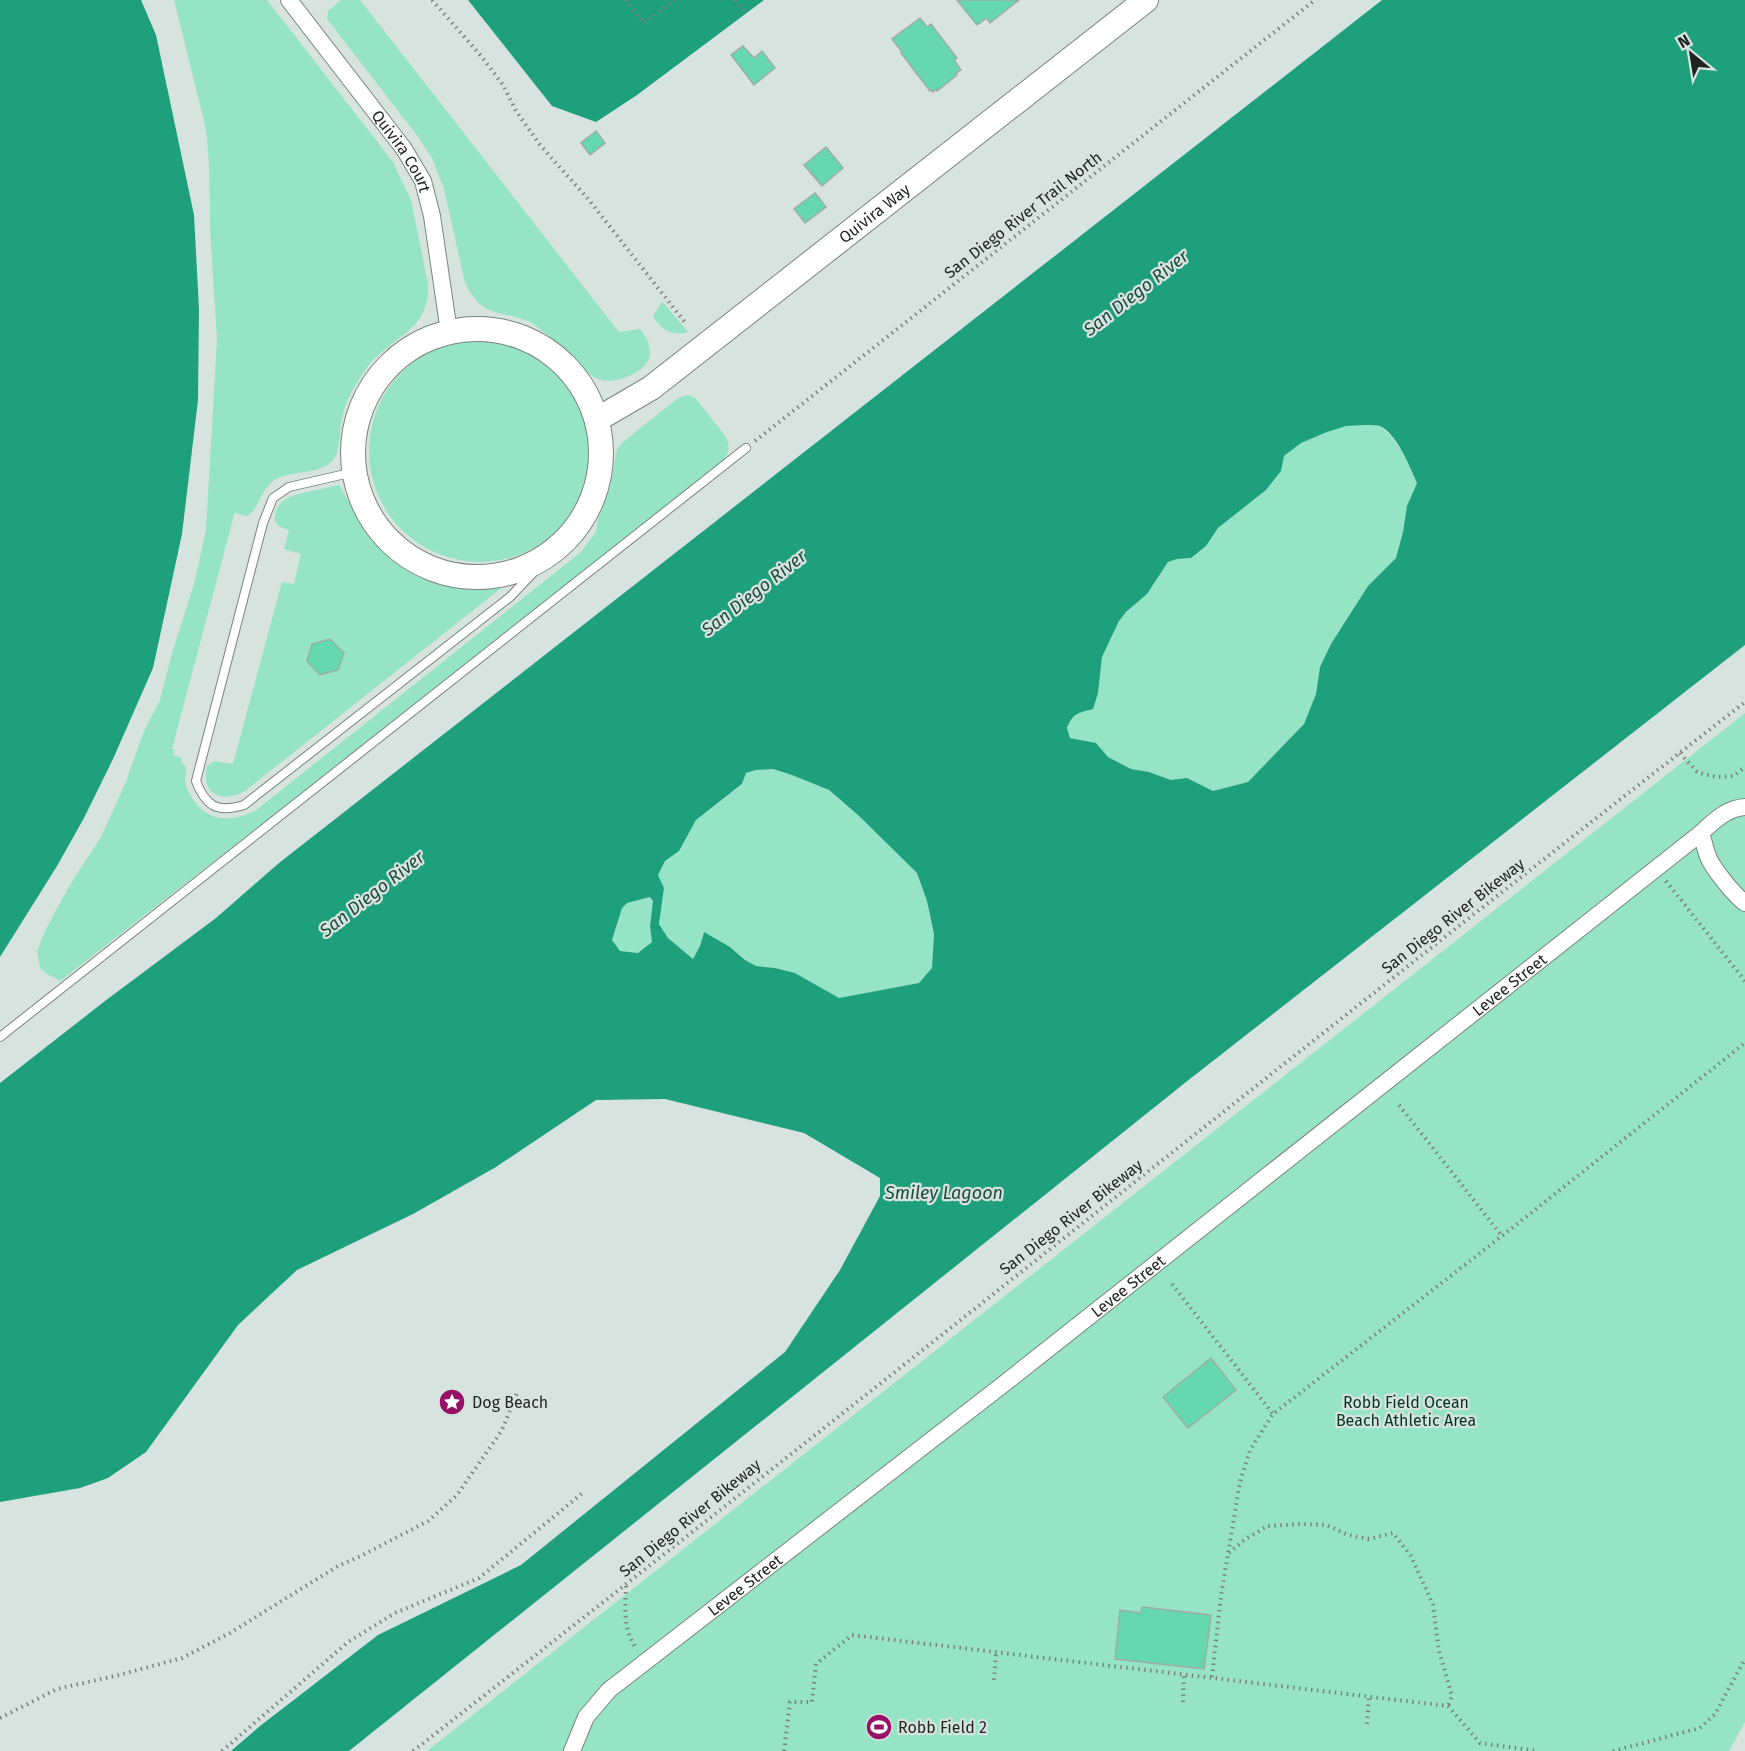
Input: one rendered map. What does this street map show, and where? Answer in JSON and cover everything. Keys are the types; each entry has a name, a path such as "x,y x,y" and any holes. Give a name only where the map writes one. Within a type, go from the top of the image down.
{"street":[{"name":"Quivira Court","path":"289,0 404,149 423,181 432,216 449,332"},
{"name":"Quivira Way","path":"598,419 651,388 1146,0"},
{"path":"480,329 512,333 541,346 566,365 585,390 598,419 602,456 596,492 579,526 553,552 520,570 484,578 448,574 414,561 385,538 365,507 354,472 354,435 365,400 386,369 414,346 449,332 480,329"},
{"name":"Levee Street","path":"572,1751 586,1717 609,1690 1005,1383 1701,833 1714,820 1735,807 1745,807"},
{"path":"1701,833 1710,861 1740,900 1745,903"}],"lane":[{"path":"0,1037 746,448"},
{"path":"354,472 290,487 273,498 262,523 196,781 202,796 212,805 228,810 244,805 510,597 553,552"}],"path":[{"path":"432,0 503,85 516,111 540,145 589,200 687,324"},
{"path":"626,0 644,23 675,0"},
{"path":"735,0 746,14"},
{"name":"San Diego River Trail North","path":"746,448 1316,0"},
{"name":"San Diego River Bikeway","path":"413,1751 1745,702"},
{"path":"1680,753 1697,772 1707,775 1733,776 1745,767"},
{"path":"1656,868 1745,981"},
{"path":"1212,1677 1221,1596 1240,1482 1250,1450 1273,1414 1745,1043"},
{"path":"1399,1105 1502,1236"},
{"path":"1172,1284 1273,1414"},
{"path":"0,1718 57,1689 182,1658 230,1633 338,1566 428,1521 457,1495 502,1430 517,1393"},
{"path":"222,1751 348,1642 395,1613 479,1578 585,1491"},
{"path":"1228,1554 1243,1541 1267,1526 1326,1525 1348,1535 1369,1539 1393,1533 1411,1556 1433,1605 1439,1651 1452,1696 1448,1706"},
{"path":"626,1585 624,1615 627,1629 633,1644 645,1662"},
{"path":"784,1751 790,1702 812,1702 816,1664 852,1635 1448,1706 1480,1743 1538,1751"},
{"path":"994,1680 996,1652"},
{"path":"1613,1751 1700,1728 1715,1714 1745,1659"},
{"path":"1183,1702 1184,1674"},
{"path":"1367,1724 1370,1697"}],"green space":[{"path":"174,0 267,0 393,162 411,200 428,284 423,313 416,323 376,358 352,391 343,414 338,450 334,459 322,468 278,478 267,487 251,513 247,516 235,513 234,515 172,749 175,750 173,755 182,758 181,763 186,766 187,789 201,809 215,817 223,818 239,817 255,811 581,552 596,532 598,519 610,488 617,449 677,399 687,395 697,400 726,437 728,449 726,456 718,465 60,981 40,968 37,951 71,883 101,837 125,784 144,731 160,700 194,584 206,530 217,339 210,229 209,163 206,129"},
{"path":"341,0 360,0 619,332 640,329 649,344 650,354 648,361 637,372 613,381 598,379 532,323 485,308 475,299 465,283 444,189 432,158 327,19 328,11"},
{"path":"662,301 688,332 672,333 657,322 653,317"},
{"path":"469,340 491,340 523,348 542,358 559,372 573,389 583,408 589,429 591,451 589,473 583,494 573,513 559,530 542,544 512,558 491,562 469,562 448,558 427,549 409,537 394,522 382,504 373,483 369,462 369,440 373,419 382,398 394,380 409,365 427,353 448,344"},
{"path":"1346,426 1380,426 1393,438 1406,457 1417,483 1407,506 1396,558 1368,586 1320,667 1316,694 1304,724 1248,782 1213,791 1187,778 1171,780 1149,772 1131,769 1108,757 1096,743 1070,738 1067,728 1071,717 1080,712 1098,693 1102,657 1119,621 1147,594 1168,562 1191,558 1206,546 1218,528 1266,490 1281,471 1284,456 1301,443"},
{"path":"339,485 374,538 396,559 437,581 470,588 497,586 500,589 245,791 229,797 215,794 207,784 207,766 214,761 233,764 282,582 294,584 301,554 284,549 289,530 281,527 275,521 277,508 291,496"},
{"name":"Robb Field Ocean Beach Athletic Area","path":"1745,713 1745,1722 1729,1751 427,1751"},
{"path":"773,769 829,790 917,873 927,901 934,934 932,968 919,983 839,998 795,973 756,966 730,947 703,933 700,946 693,959 668,938 659,924 664,888 658,875 665,861 679,851 696,820 742,785 746,773"},
{"path":"650,897 653,901 650,926 652,942 638,953 620,951 612,941 621,908 627,903"}],"water":[{"path":"0,0 141,0 156,35 194,215 199,309 198,400 182,534 153,668 84,818 0,957"},
{"path":"468,0 764,0 637,95 596,122 552,106"},
{"path":"1382,0 1745,0 1745,645 1186,1082 349,1751 231,1751 378,1635 521,1565 785,1352 840,1270 880,1196 880,1178 804,1133 665,1099 596,1100 496,1167 413,1214 297,1270 238,1325 146,1452 108,1478 80,1488 0,1502 0,1083 216,918 279,863","holes":["1346,426 1380,426 1392,436 1417,483 1407,506 1396,558 1368,586 1331,644 1320,667 1316,694 1304,724 1248,782 1213,791 1187,778 1171,780 1149,772 1131,769 1108,757 1096,743 1070,738 1067,728 1071,719 1093,709 1098,693 1102,657 1119,621 1147,594 1168,562 1191,558 1206,546 1218,528 1266,490 1281,471 1284,456 1301,443","773,769 829,790 917,873 927,901 934,934 932,968 919,983 839,998 795,973 756,966 704,932 693,959 668,938 659,924 664,888 658,875 665,861 679,851 696,820 742,784 746,773","650,897 653,901 650,926 652,942 638,953 620,951 612,940 622,908 627,903"]}],"building":[{"path":"957,0 1019,0 990,23 987,18 977,25"},
{"path":"920,18 927,27 931,24 957,58 954,60 961,70 933,92 892,39"},
{"path":"743,46 754,58 762,51 775,68 754,85 731,55"},
{"path":"596,131 605,143 590,155 581,143"},
{"path":"826,147 843,168 822,186 804,165"},
{"path":"815,193 826,207 805,223 794,209"},
{"path":"330,639 344,653 338,670 320,675 307,661 312,644"},
{"path":"1211,1358 1236,1390 1188,1428 1163,1397"},
{"path":"1142,1607 1211,1615 1204,1669 1115,1659 1120,1610 1141,1613"}],"place":[{"name":"Dog Beach","path":"452,1402"},
{"name":"Robb Field 2","path":"879,1727"}],"water label":[{"name":"San Diego River","path":"1136,293"},
{"name":"San Diego River","path":"754,593"},
{"name":"San Diego River","path":"372,894"},
{"name":"Smiley Lagoon","path":"944,1193"}]}
